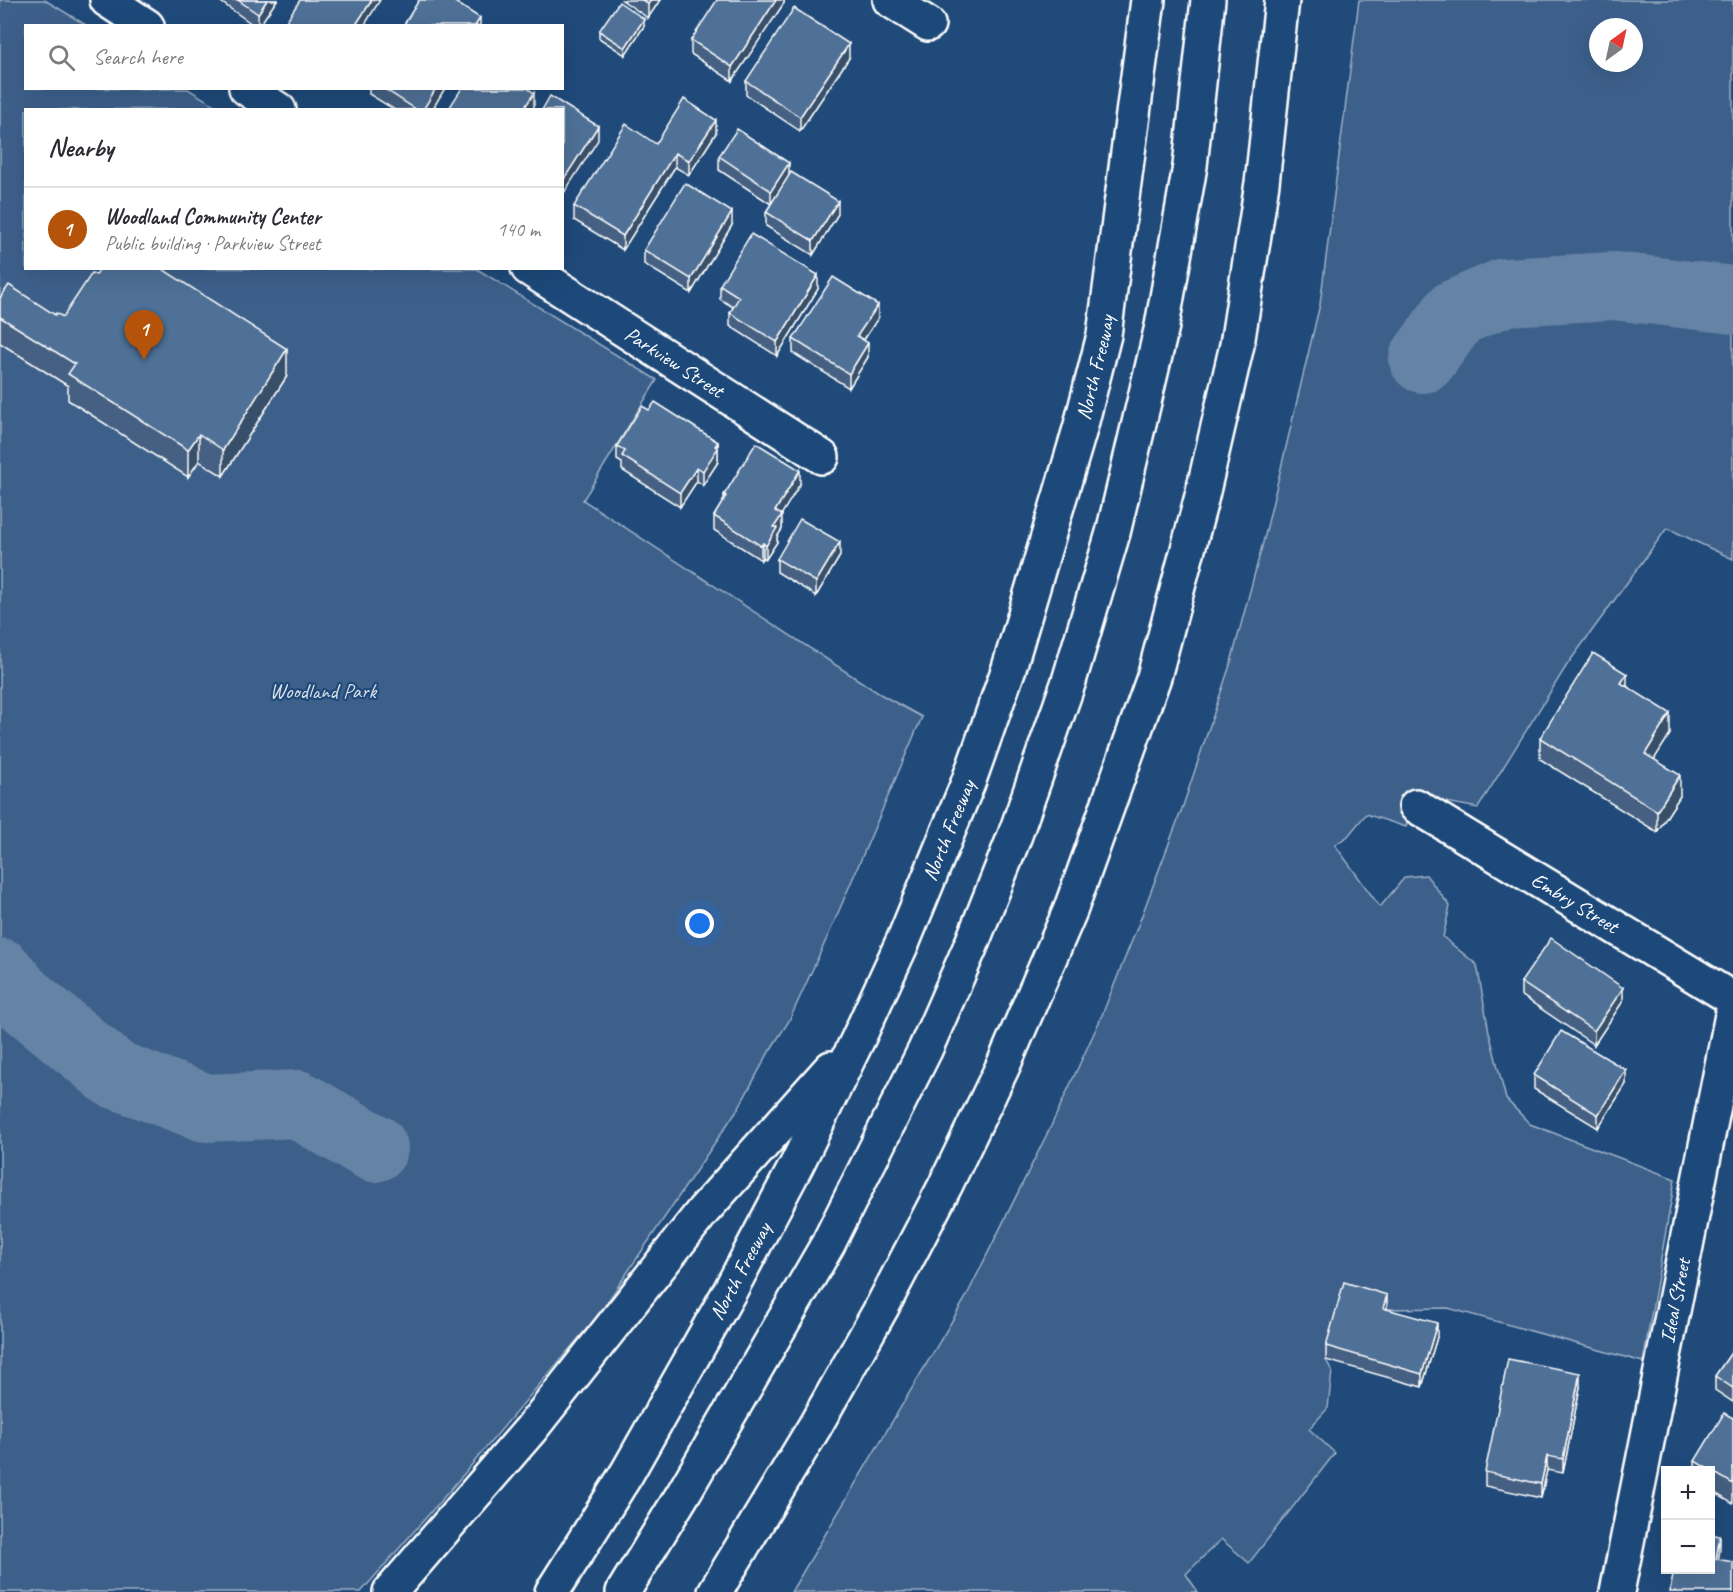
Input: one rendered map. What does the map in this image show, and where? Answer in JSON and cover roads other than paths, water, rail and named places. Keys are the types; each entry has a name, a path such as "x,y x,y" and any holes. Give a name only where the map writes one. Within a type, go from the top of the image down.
{"main road":[{"path":"107,0 144,24"},
{"path":"890,0 928,24"},
{"name":"North Freeway","path":"552,1592 627,1473 731,1289 796,1164 858,1039 904,939 968,783 1009,668 1080,429 1104,335 1148,0"},
{"path":"623,1592 689,1484 828,1244 926,1050 1015,835 1069,681 1113,532 1162,326 1190,166 1208,0"},
{"path":"715,1592 815,1426 882,1307 945,1186 988,1096 1070,911 1154,677 1201,500 1237,345 1262,183 1282,0"},
{"path":"249,90 276,108"},
{"name":"Parkview Street","path":"531,270 822,457"},
{"name":"Embry Street","path":"1416,806 1733,999"},
{"name":"Ideal Street","path":"1617,1592 1733,1010"},
{"path":"390,1592 531,1429 703,1211 858,1039"}],"waterway":[{"path":"1423,359 1456,313 1505,292 1614,286 1733,300"},
{"path":"0,972 21,997 114,1074 206,1108 297,1104 374,1148"}],"place":[{"name":"Woodland Community Center","path":"144,360"}],"park label":[{"name":"Woodland Park","path":"323,691"}]}
